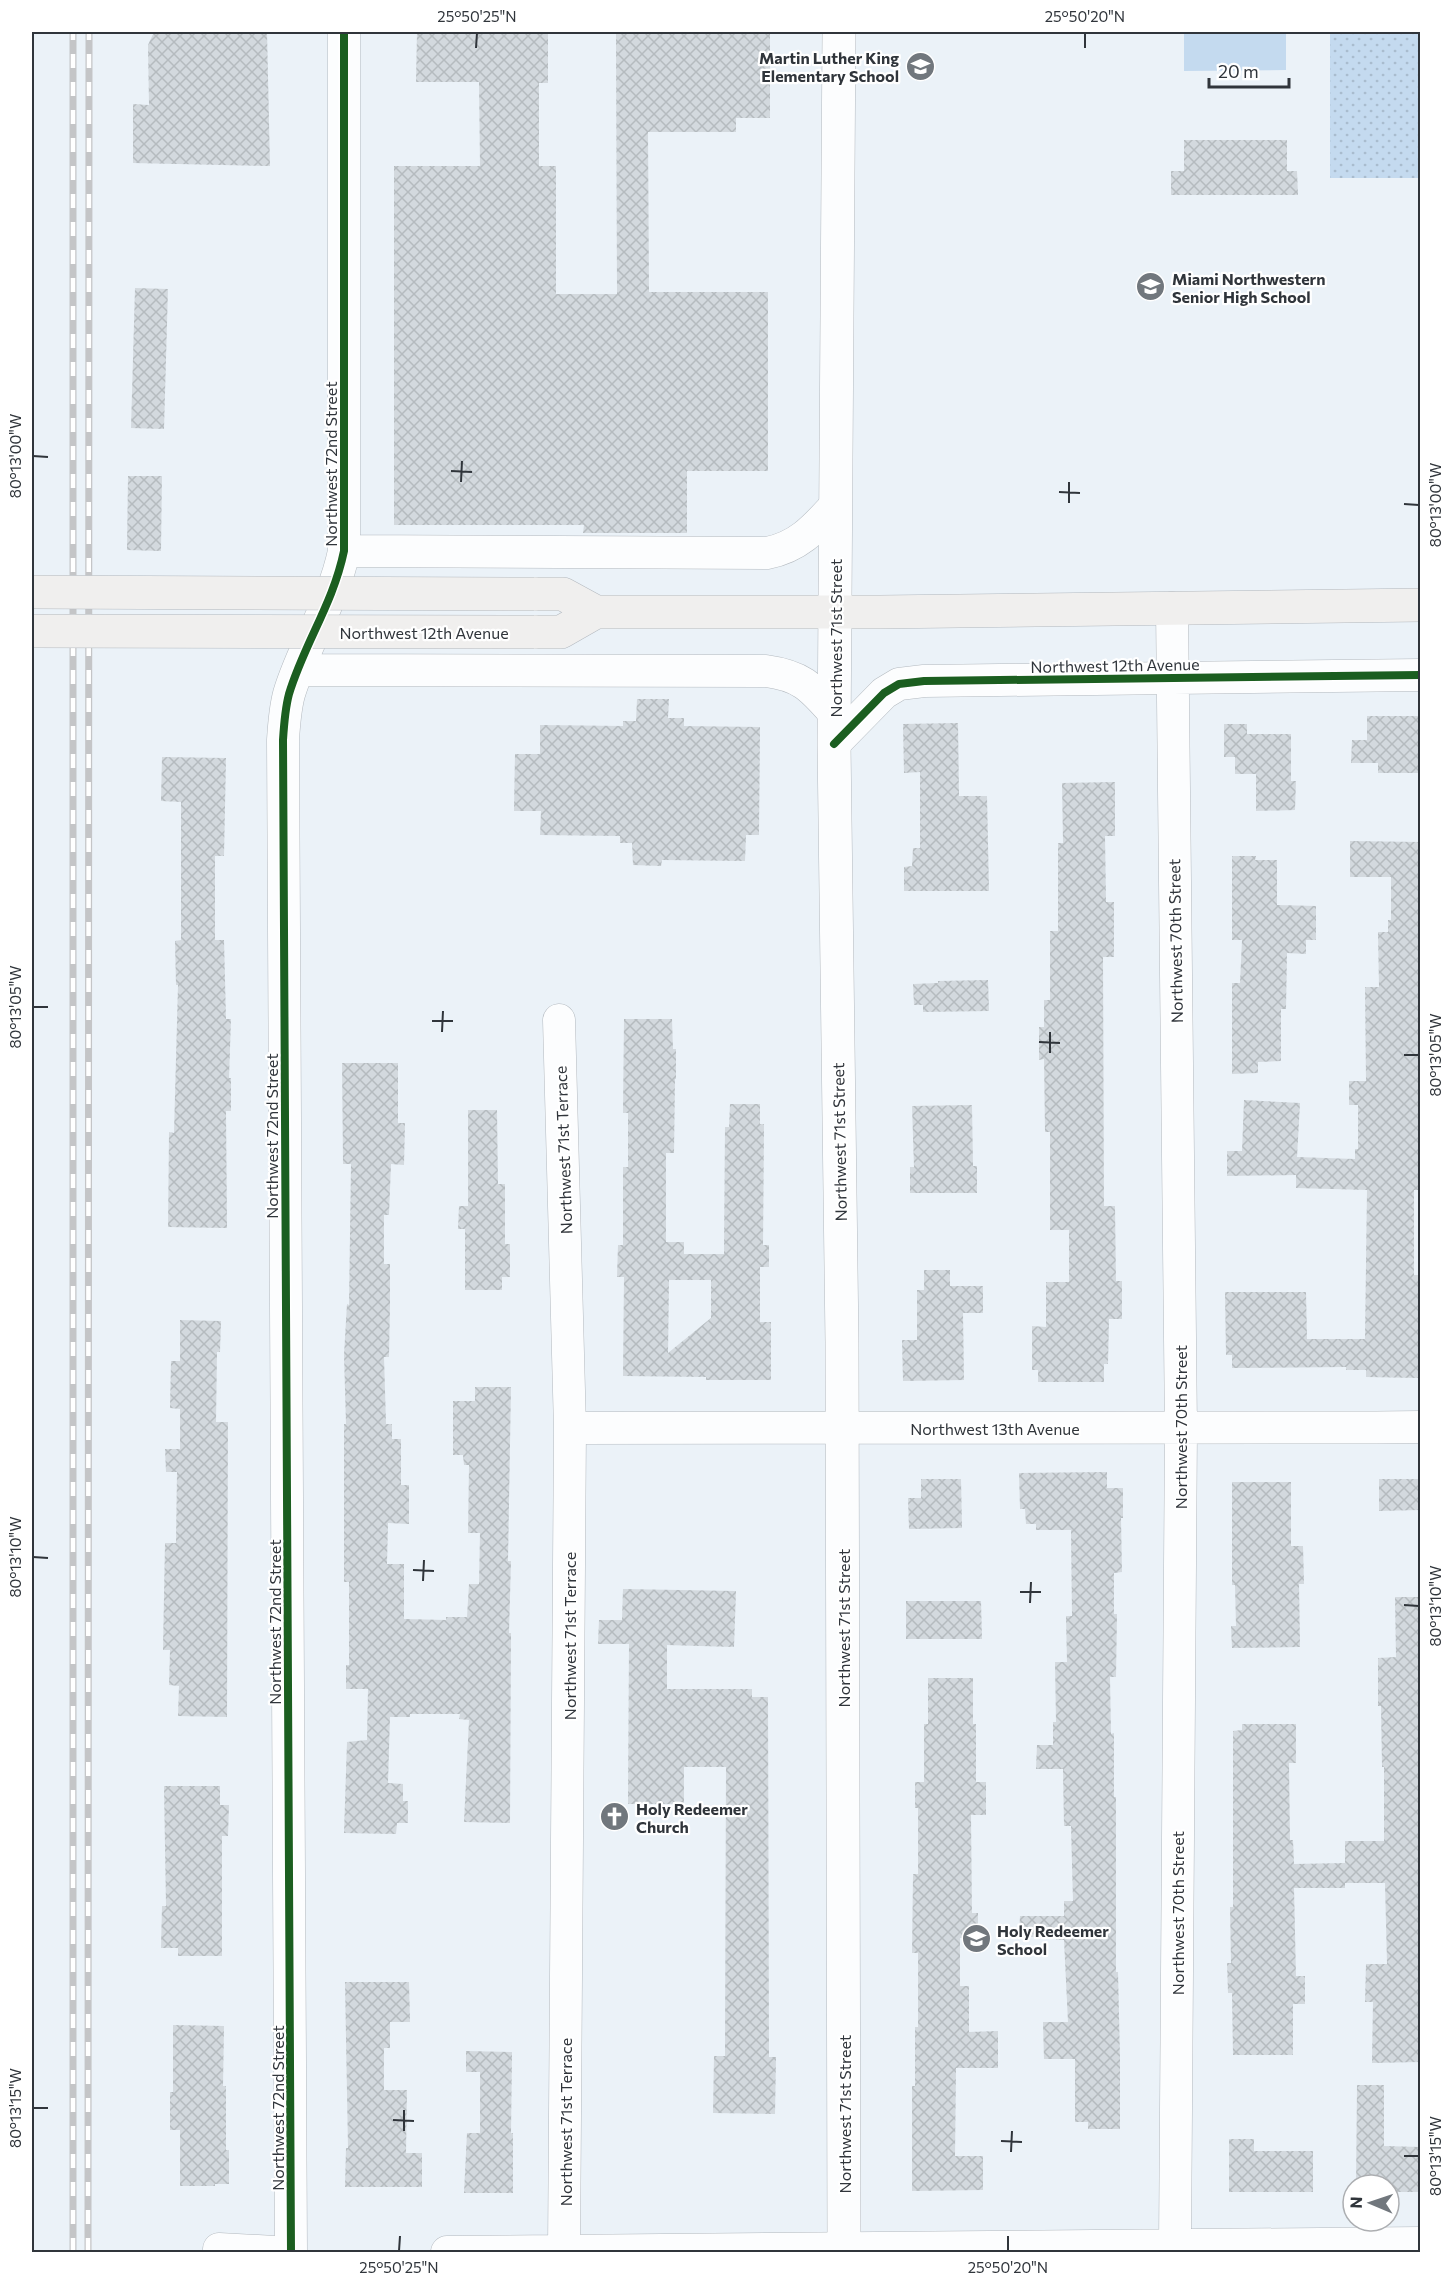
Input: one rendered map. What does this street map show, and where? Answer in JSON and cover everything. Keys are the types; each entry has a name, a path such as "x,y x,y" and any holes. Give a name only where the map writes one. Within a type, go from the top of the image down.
{"main road":[{"name":"Northwest 12th Avenue","path":"32,592 563,594 596,612 834,612 1420,605"},
{"name":"Northwest 12th Avenue","path":"32,631 534,633 561,632 596,612"}],"street":[{"name":"Northwest 72nd Street","path":"291,2253 283,740 284,716 298,670 330,600 339,575 344,550 344,32"},
{"name":"Northwest 71st Street","path":"839,32 834,612 842,1426 844,2251"},
{"path":"344,550 767,554 783,550 798,542 835,506"},
{"name":"Northwest 70th Street","path":"1172,608 1181,1430 1175,2246"},
{"path":"298,670 766,671 781,673 812,688 835,729"},
{"name":"Northwest 12th Avenue","path":"835,729 899,684 924,681 1420,675"},
{"name":"Northwest 71st Terrace","path":"559,1020 570,1428 564,2252"},
{"name":"Northwest 13th Avenue","path":"570,1428 842,1426 1181,1430 1420,1427"},
{"path":"447,2253 1409,2246"},
{"path":"219,2249 275,2253"}],"shaded area":[{"path":"1184,32 1286,32 1286,70 1184,71"},
{"path":"1330,32 1420,32 1420,178 1330,178"}],"building":[{"path":"154,32 267,32 270,166 133,163 133,104 149,105 148,45"},
{"path":"417,32 548,32 548,83 539,83 539,166 556,166 556,294 617,294 616,32 770,32 770,118 736,118 736,132 648,132 649,292 768,292 768,471 687,471 687,533 583,533 584,525 394,525 394,166 480,166 479,82 416,82"},
{"path":"1184,140 1287,140 1287,171 1297,171 1298,195 1171,195 1171,171 1184,171"},
{"path":"135,288 168,289 164,429 131,428"},
{"path":"128,476 162,476 161,551 127,550"},
{"path":"637,699 669,699 668,718 684,718 684,726 760,727 759,835 746,835 745,861 662,860 661,866 633,865 632,843 620,843 620,836 540,835 541,811 514,811 515,754 540,754 540,725 623,726 623,721 636,721"},
{"path":"1367,716 1420,716 1420,773 1378,773 1378,763 1351,763 1352,740 1367,740"},
{"path":"958,723 959,796 987,796 989,891 904,891 904,867 912,866 913,848 920,848 920,772 904,773 903,724"},
{"path":"1224,724 1247,724 1247,734 1291,734 1291,781 1296,781 1295,810 1256,811 1256,774 1235,774 1235,757 1224,757"},
{"path":"162,757 226,758 224,856 215,856 215,940 224,940 226,1019 231,1019 229,1078 231,1078 231,1111 226,1111 227,1228 168,1227 169,1132 174,1133 178,985 176,985 175,941 181,940 181,802 161,801"},
{"path":"1115,782 1115,836 1105,836 1106,902 1114,902 1114,957 1103,957 1104,1206 1115,1206 1116,1281 1122,1281 1122,1319 1109,1319 1108,1364 1104,1364 1104,1382 1038,1382 1038,1370 1032,1370 1032,1326 1046,1327 1046,1282 1069,1282 1069,1230 1050,1230 1050,1132 1045,1132 1044,1059 1039,1060 1039,1027 1044,1027 1044,1000 1050,1000 1050,931 1058,931 1058,843 1063,843 1062,783"},
{"path":"1350,841 1420,842 1420,1190 1414,1190 1414,1275 1420,1275 1419,1378 1366,1377 1366,1370 1346,1370 1346,1367 1232,1368 1232,1355 1226,1355 1225,1292 1306,1292 1307,1339 1365,1339 1367,1190 1296,1188 1296,1175 1227,1176 1227,1151 1242,1151 1244,1100 1300,1103 1297,1157 1355,1159 1355,1149 1358,1149 1358,1105 1349,1105 1349,1081 1366,1081 1365,987 1379,987 1378,932 1388,932 1388,920 1391,920 1391,877 1350,877"},
{"path":"1232,856 1256,856 1255,860 1277,860 1277,905 1316,906 1316,940 1306,940 1306,954 1287,953 1286,1009 1281,1009 1281,1061 1258,1062 1258,1073 1232,1074 1232,983 1240,983 1242,940 1232,940"},
{"path":"988,980 989,1011 923,1012 923,1005 914,1005 913,984"},
{"path":"624,1019 672,1019 673,1049 676,1049 676,1079 674,1153 666,1153 666,1242 684,1242 684,1254 724,1254 725,1127 729,1127 730,1104 760,1104 760,1124 764,1124 763,1245 769,1245 769,1267 760,1267 760,1322 771,1322 771,1380 623,1376 624,1277 617,1277 618,1245 623,1245 623,1167 628,1167 628,1113 623,1113","holes":["669,1280 711,1280 711,1318 668,1353"]},
{"path":"342,1063 398,1063 398,1123 405,1123 404,1165 391,1164 389,1215 384,1215 384,1264 390,1264 389,1357 384,1357 386,1424 392,1424 392,1439 401,1439 401,1485 409,1485 409,1524 388,1523 387,1564 404,1564 404,1619 446,1620 446,1617 467,1617 469,1584 479,1584 480,1533 468,1533 469,1465 464,1465 463,1455 453,1455 453,1401 475,1401 475,1387 511,1387 508,1561 511,1561 510,1823 464,1822 469,1720 459,1719 460,1714 410,1714 410,1717 390,1717 388,1783 403,1784 403,1801 408,1801 408,1823 397,1823 396,1834 344,1833 347,1742 367,1740 368,1689 346,1689 346,1665 349,1665 349,1582 344,1582 344,1424 346,1424 344,1355 347,1304 349,1305 351,1164 343,1164"},
{"path":"972,1105 973,1166 977,1166 977,1193 910,1193 910,1167 914,1167 912,1106"},
{"path":"468,1110 497,1110 498,1184 505,1184 505,1244 510,1244 510,1277 502,1277 502,1290 465,1290 465,1229 458,1229 459,1206 468,1206"},
{"path":"924,1270 950,1270 950,1286 983,1286 983,1313 963,1313 964,1380 903,1381 902,1340 917,1340 917,1290 924,1290"},
{"path":"180,1320 221,1321 220,1352 217,1352 216,1422 228,1422 227,1717 178,1716 179,1686 169,1685 170,1650 163,1650 165,1543 176,1543 177,1472 166,1472 165,1449 180,1449 180,1409 170,1408 171,1361 180,1361"},
{"path":"1107,1472 1107,1488 1123,1488 1122,1572 1114,1573 1114,1614 1117,1614 1116,1677 1110,1677 1111,1734 1114,1733 1114,1797 1116,1797 1116,1972 1118,1972 1120,2129 1088,2129 1088,2122 1075,2122 1075,2059 1044,2059 1043,2022 1068,2022 1064,1940 1056,1940 1056,1937 1019,1937 1020,1916 1064,1916 1064,1901 1073,1901 1071,1826 1064,1826 1063,1769 1036,1769 1037,1745 1053,1745 1053,1722 1056,1722 1055,1662 1067,1662 1066,1616 1072,1616 1071,1530 1036,1530 1036,1524 1026,1524 1025,1509 1020,1509 1019,1473"},
{"path":"921,1479 961,1479 962,1528 909,1529 908,1498 921,1498"},
{"path":"1379,1479 1420,1479 1420,1510 1379,1511"},
{"path":"1232,1482 1291,1482 1291,1546 1303,1546 1304,1584 1299,1584 1300,1647 1232,1648 1231,1626 1236,1626 1235,1585 1232,1585"},
{"path":"623,1589 736,1591 734,1647 667,1645 667,1689 752,1689 752,1697 768,1697 769,2057 776,2057 775,2114 713,2113 714,2056 725,2056 726,1767 684,1767 684,1804 628,1804 629,1644 598,1644 599,1620 622,1620"},
{"path":"1395,1597 1420,1597 1420,2062 1372,2063 1373,2002 1365,2002 1366,1964 1387,1964 1385,1883 1345,1883 1345,1888 1294,1888 1296,1976 1305,1976 1305,2004 1293,2004 1293,2055 1233,2055 1232,1993 1228,1993 1227,1963 1231,1963 1230,1907 1233,1907 1233,1731 1242,1730 1242,1724 1296,1724 1296,1763 1289,1763 1290,1840 1293,1840 1294,1864 1345,1863 1345,1841 1384,1841 1384,1767 1382,1767 1381,1706 1378,1706 1378,1658 1396,1657"},
{"path":"906,1601 981,1601 982,1639 906,1639"},
{"path":"928,1678 973,1678 976,1782 986,1782 986,1815 971,1815 972,1913 978,1913 978,1938 960,1938 960,1986 969,1986 969,2032 998,2031 998,2068 956,2068 955,2156 983,2156 983,2190 912,2191 912,2086 915,2086 915,2027 918,2027 918,1953 912,1953 913,1874 918,1874 918,1808 915,1808 915,1782 924,1782 924,1724 928,1724"},
{"path":"164,1786 220,1786 220,1805 229,1805 228,1836 222,1836 222,1956 178,1956 178,1948 161,1948 162,1906 166,1906"},
{"path":"345,1982 409,1982 410,2022 390,2022 390,2048 384,2048 384,2090 407,2090 406,2153 422,2153 422,2187 345,2187 346,2148 348,2148"},
{"path":"173,2025 224,2026 223,2086 226,2086 226,2150 229,2150 229,2184 180,2186 180,2130 170,2130 170,2092 173,2092"},
{"path":"466,2051 512,2052 513,2193 464,2193 467,2133 480,2133 480,2072 466,2072"},
{"path":"1357,2085 1384,2085 1384,2146 1420,2147 1420,2192 1401,2192 1401,2173 1356,2173"},
{"path":"1229,2139 1254,2139 1254,2151 1313,2151 1313,2192 1229,2192"}],"railway":[{"path":"73,32 73,2252"},
{"path":"88,2252 89,32"}],"cycle path":[{"path":"291,2252 283,740 289,694 302,658 333,589 344,551 344,32"},
{"path":"834,744 884,693 899,684 924,681 1420,675"}],"place":[{"name":"Martin Luther King Elementary School","path":"920,66"},
{"name":"Miami Northwestern Senior High School","path":"1151,287"},
{"name":"Holy Redeemer Church","path":"615,1817"},
{"name":"Holy Redeemer School","path":"976,1939"}]}
